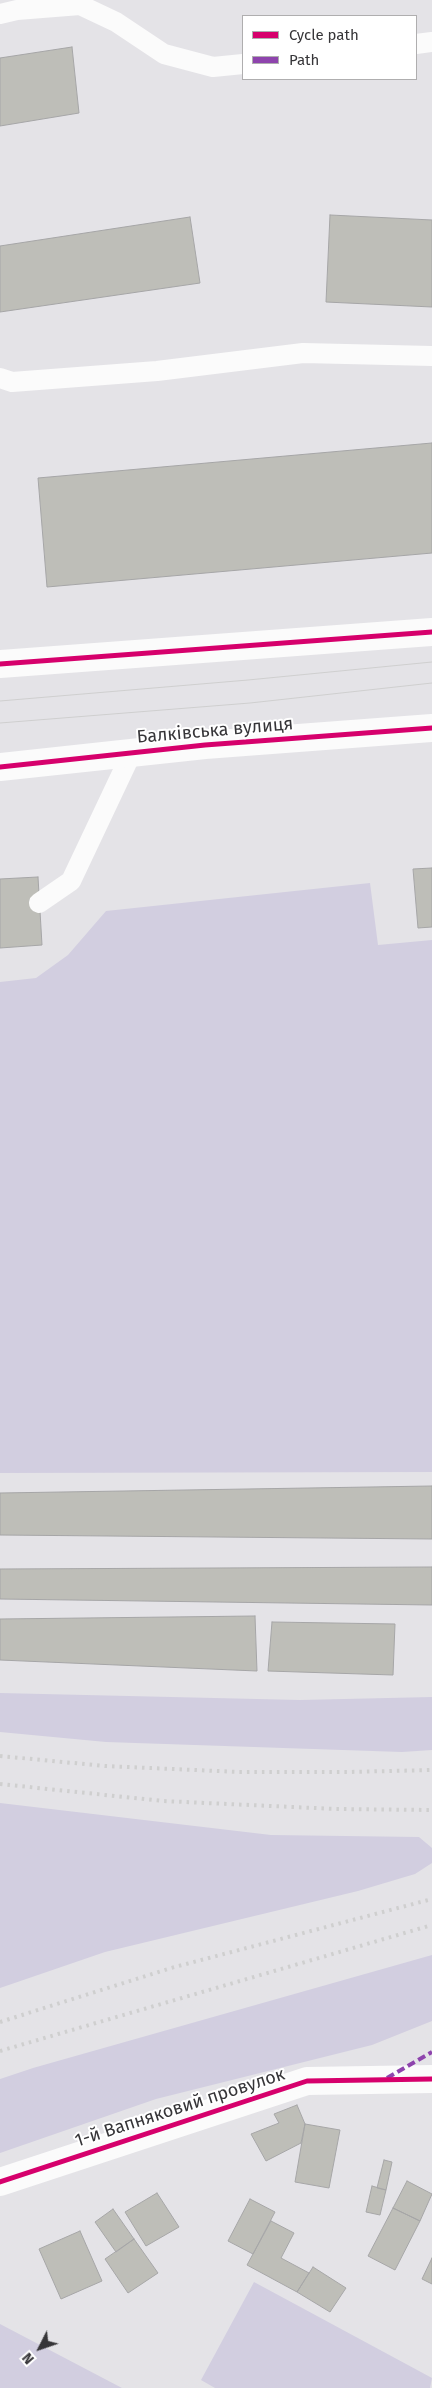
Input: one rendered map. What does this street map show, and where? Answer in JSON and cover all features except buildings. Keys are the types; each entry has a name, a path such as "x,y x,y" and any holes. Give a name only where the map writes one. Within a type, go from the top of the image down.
{"main road":[{"path":"0,664 432,632"},
{"name":"Балківська вулиця","path":"0,767 132,752 432,728"},
{"name":"1-й Вапняковий провулок","path":"0,2182 307,2081 432,2079"}],"lane":[{"path":"0,14 17,10 80,5 116,22 164,54 213,67 242,64"},
{"path":"417,44 432,42"},
{"path":"0,378 12,382 157,371 304,353 432,356"},
{"path":"39,903 71,881 132,752"}],"shaded area":[{"path":"370,883 378,945 432,940 432,1472 0,1473 0,982 36,978 68,955 106,911"},
{"path":"0,1693 300,1700 432,1697 432,1750 402,1752 106,1742 0,1732"},
{"path":"0,1803 271,1835 419,1837 432,1848 432,1863 415,1874 358,1891 105,1952 0,1988"},
{"path":"432,1955 432,2021 372,2045 156,2099 0,2153 0,2079"},
{"path":"254,2282 432,2378 430,2388 215,2388 201,2380"},
{"path":"0,2324 122,2388 0,2388"}],"tram line":[{"path":"0,701 432,662"},
{"path":"0,723 250,703 432,683"}],"railway":[{"path":"0,1756 105,1766 239,1772 432,1770"},
{"path":"0,1784 163,1801 336,1809 432,1810"},
{"path":"0,2022 171,1968 432,1899"},
{"path":"0,2051 432,1925"}],"marked path":[{"path":"387,2078 432,2052"}],"cycle path":[{"path":"0,664 432,632"},
{"path":"0,767 205,745 432,728"},
{"path":"0,2182 307,2081 432,2079"}]}
